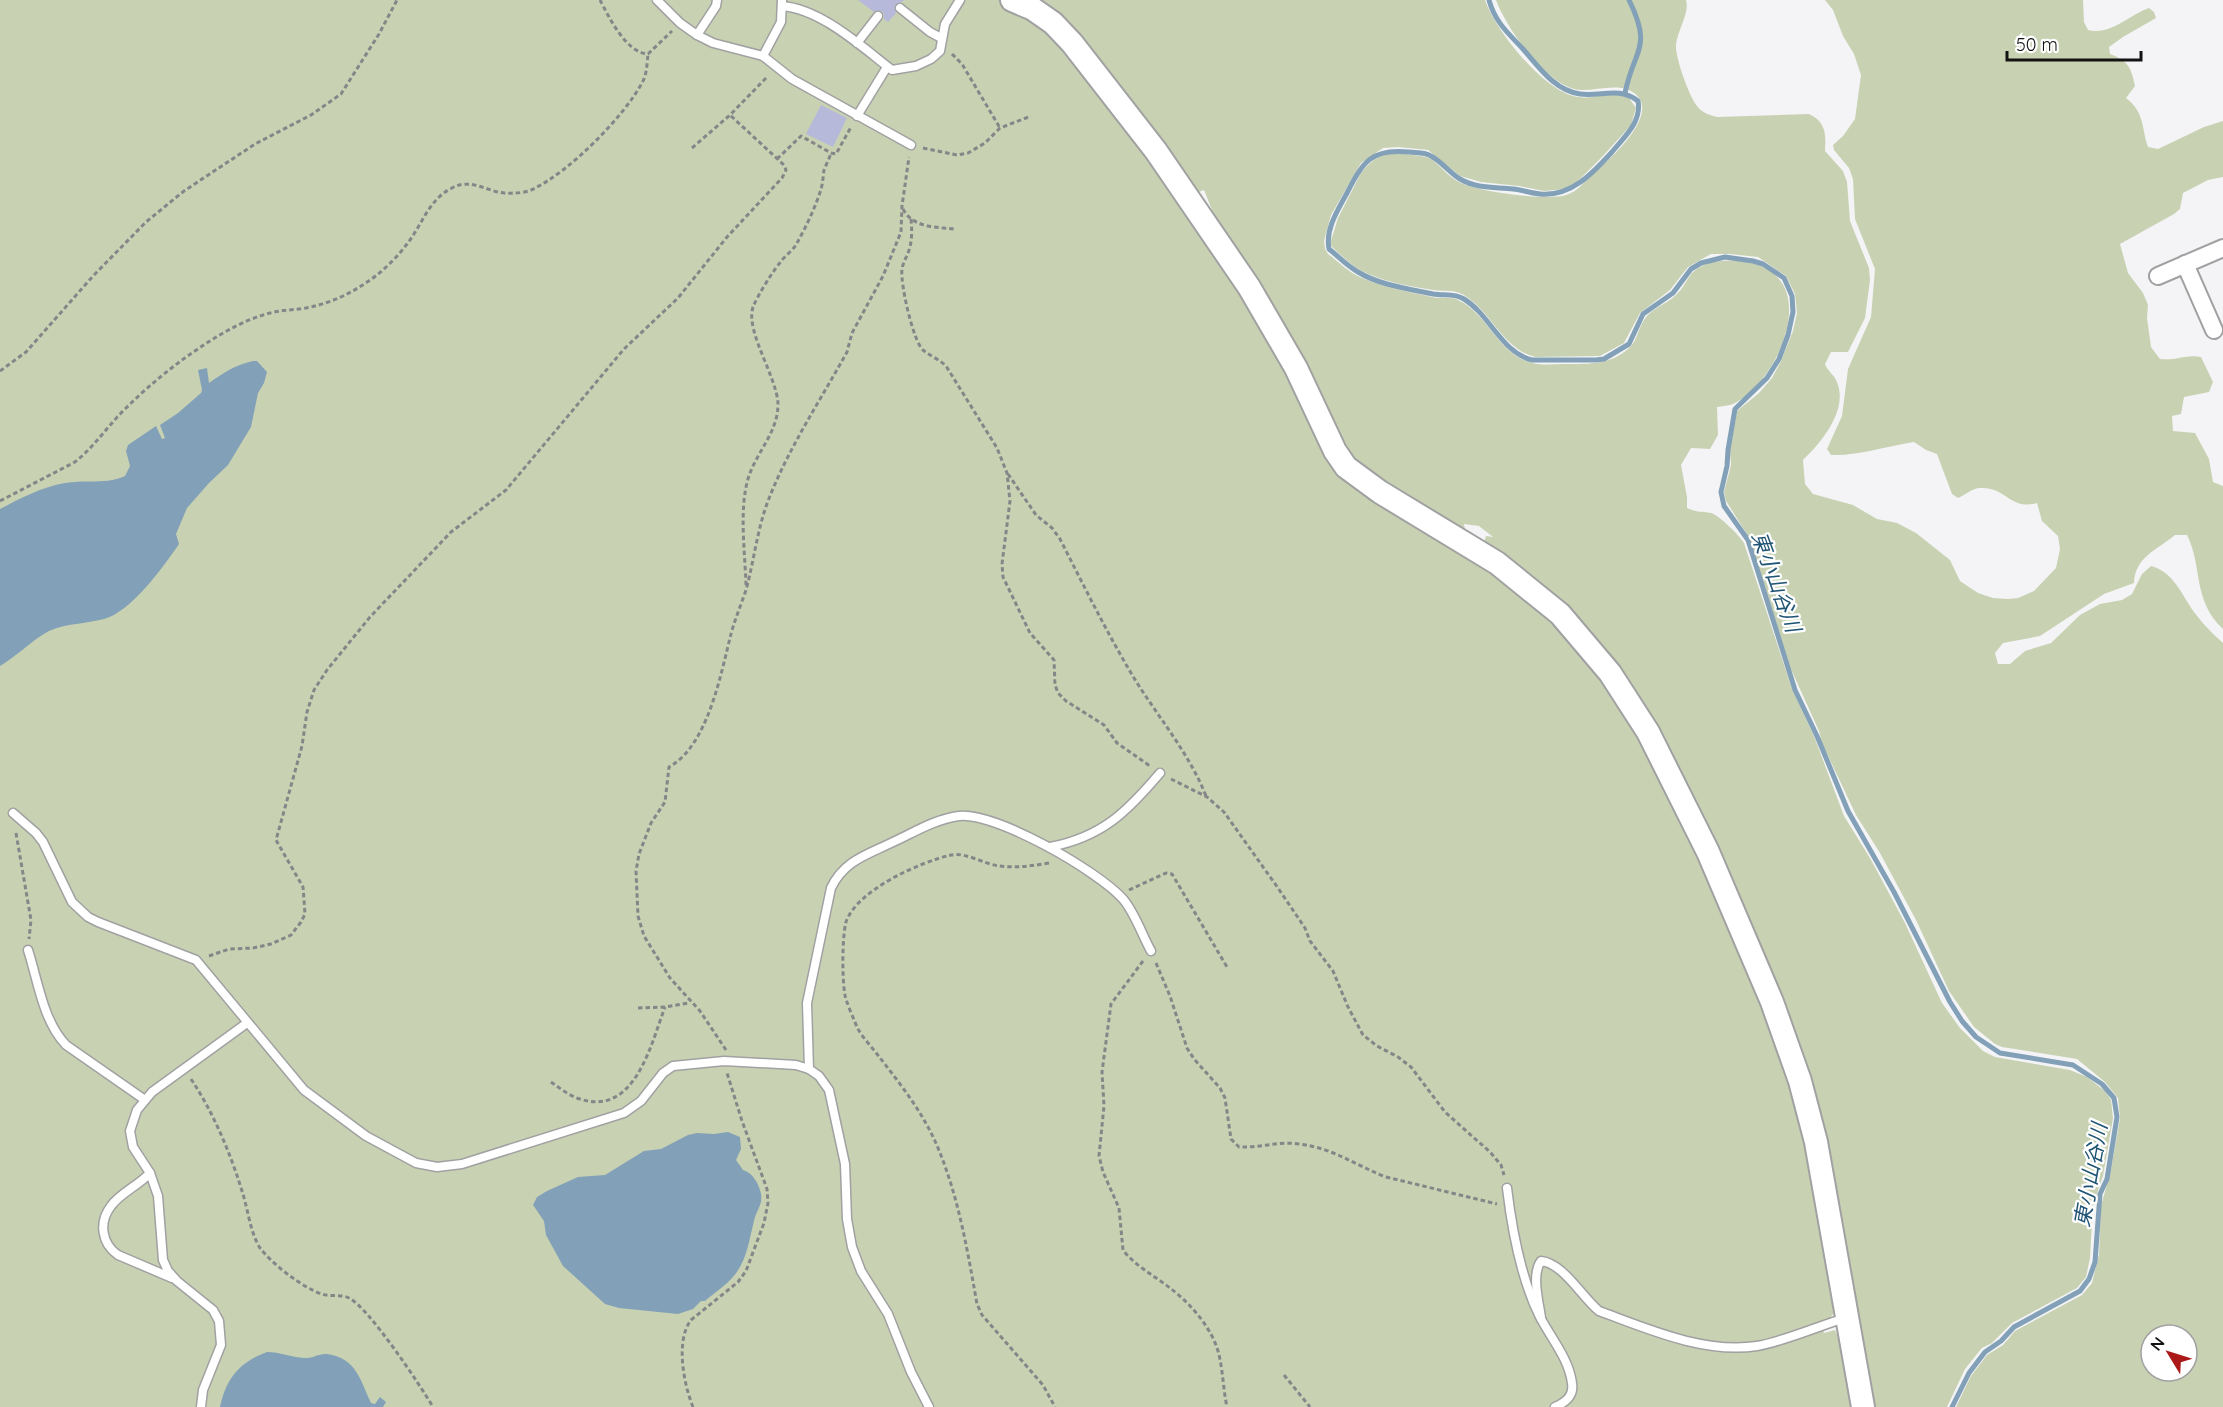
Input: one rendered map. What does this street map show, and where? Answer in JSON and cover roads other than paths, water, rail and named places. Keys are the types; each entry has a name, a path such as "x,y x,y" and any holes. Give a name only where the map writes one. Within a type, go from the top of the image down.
{"street":[{"path":"1027,3 1053,23 1072,43 1156,151 1249,287 1296,368 1335,451 1346,466 1380,492 1497,563 1560,614 1610,673 1648,732 1708,852 1772,1002 1800,1081 1816,1142 1845,1318 1863,1407"},
{"path":"2158,276 2223,248"},
{"path":"2185,264 2214,330"}],"lane":[{"path":"657,0 680,23 698,35 713,43 763,56 792,79 911,145"},
{"path":"698,35 716,6 717,0"},
{"path":"763,56 781,22 782,3 810,13 857,43 892,70 916,66 931,59 940,51 945,24 960,0"},
{"path":"900,8 941,43"},
{"path":"857,43 878,16"},
{"path":"857,116 887,67"},
{"path":"1050,847 1086,837 1107,825 1133,804 1160,772"},
{"path":"13,813 43,842 72,902 79,909 98,922 196,960 304,1090 366,1136 416,1163 437,1167 462,1164 608,1120 634,1107 663,1073 673,1066 728,1061 795,1065 819,1076 829,1090 845,1164 847,1219 852,1247 861,1271 888,1314 911,1372 929,1407"},
{"path":"808,1069 807,1004 831,888 838,874 853,862 938,821 957,816 970,816 1041,842 1071,859 1124,901 1151,951"},
{"path":"28,950 50,1021 57,1035 66,1045 145,1100"},
{"path":"201,1407 204,1390 221,1345 219,1321 213,1310 177,1281 168,1271 163,1260 158,1196 150,1173 130,1139 132,1121 152,1092 247,1023"},
{"path":"150,1173 110,1207 103,1232 105,1243 118,1255 159,1271 177,1281"},
{"path":"1507,1188 1515,1241 1530,1293 1556,1343 1572,1381 1570,1397 1556,1407"},
{"path":"1541,1318 1536,1275 1537,1266 1542,1261 1551,1262 1599,1311 1677,1338 1711,1346 1738,1348 1759,1346 1845,1318"}],"water":[{"path":"257,361 267,372 258,393 251,427 228,465 187,508 176,534 179,544 156,576 136,598 114,615 49,631 0,666 0,509 48,487 73,482 118,479 125,476 130,466 126,451 128,445 156,426 162,439 165,438 160,425 201,393 198,370 207,368 209,383 240,365"},
{"path":"728,1132 740,1137 741,1149 736,1160 743,1170 755,1179 761,1198 747,1250 738,1271 705,1301 701,1301 693,1309 678,1314 619,1308 605,1304 563,1266 546,1235 544,1221 533,1205 537,1197 578,1177 605,1175 644,1151 661,1149 688,1135"},
{"path":"267,1352 304,1358 324,1354 337,1356 345,1360 356,1371 371,1403 375,1404 380,1397 386,1402 383,1407 220,1407 226,1388 235,1373 241,1366"}],"waterway":[{"name":"東小山谷川","path":"1489,0 1503,27 1541,70 1562,88 1588,95 1624,94 1638,101 1639,109 1631,129 1589,175 1571,188 1551,194 1473,184 1460,179 1435,158 1426,154 1396,151 1377,155 1370,159 1358,173 1336,213 1329,234 1329,249 1354,270 1375,280 1464,299 1481,314 1512,350 1532,360 1604,359 1629,344 1643,314 1673,293 1691,269 1701,263 1725,257 1753,261 1763,264 1784,278 1792,296 1793,312 1788,335 1779,359 1767,378 1735,409 1721,492 1724,506 1748,540 1795,690 1848,811 1962,1021 1976,1037 2000,1053 2073,1065 2102,1084 2114,1098 2117,1117 2107,1179 2100,1194 2095,1262 2089,1279 2080,1291 2014,1327 2001,1341 1985,1352 1969,1373 1952,1407"},
{"path":"1625,93 1641,39 1640,29 1629,0"}]}
